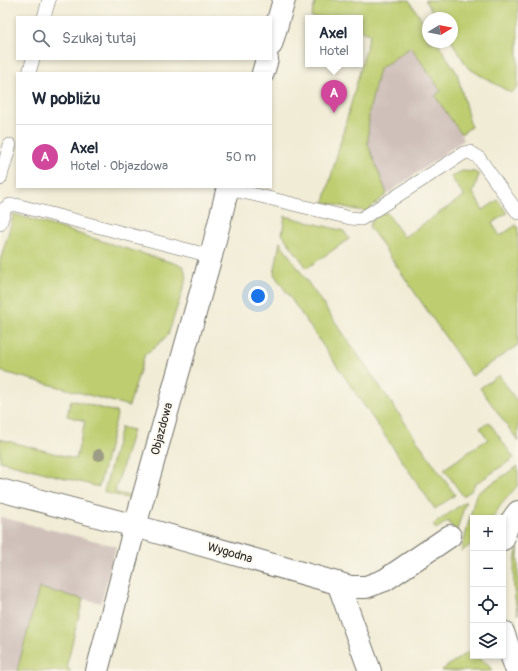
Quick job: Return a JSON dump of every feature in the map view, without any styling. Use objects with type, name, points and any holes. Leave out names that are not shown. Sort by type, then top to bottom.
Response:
[{"type":"street","points":[[272,42],[284,0]]},
{"type":"street","points":[[263,72],[267,60]]},
{"type":"street","name":"Objazdowa","points":[[97,671],[135,526],[211,256],[227,188]]},
{"type":"street","name":"Wygodna","points":[[0,490],[135,526],[351,587],[366,587],[385,580],[450,536]]},
{"type":"street","points":[[506,530],[518,512]]},
{"type":"street","points":[[338,583],[370,671]]},
{"type":"street","points":[[506,640],[517,671]]},
{"type":"lane","points":[[44,16],[48,0]]},
{"type":"lane","points":[[29,72],[33,60]]},
{"type":"lane","points":[[0,179],[10,145]]},
{"type":"lane","points":[[227,188],[350,218],[361,219],[464,153],[470,152],[479,158],[518,212]]},
{"type":"lane","points":[[0,224],[5,208],[10,205],[16,205],[211,256]]},
{"type":"shaded area","points":[[411,47],[441,92],[435,96],[464,140],[387,194],[368,144],[369,112],[379,69]]},
{"type":"shaded area","points":[[0,517],[116,546],[101,603],[39,589],[17,671],[0,671]]},
{"type":"green space","points":[[316,0],[409,0],[422,20],[422,48],[441,48],[457,73],[471,127],[461,134],[435,96],[441,91],[411,47],[379,69],[369,112],[368,144],[387,194],[367,211],[324,202],[361,67],[363,67],[363,60],[370,34],[363,32],[363,15],[312,15]]},
{"type":"green space","points":[[425,0],[518,0],[518,87],[511,93],[468,68],[456,48],[458,48],[458,12],[432,12]]},
{"type":"green space","points":[[462,171],[479,174],[473,193],[483,210],[498,200],[507,213],[492,223],[500,236],[516,225],[518,228],[518,345],[472,376],[370,227],[370,224],[374,219],[384,213],[387,213],[404,237],[464,196],[451,177]]},
{"type":"green space","points":[[14,214],[183,266],[187,277],[168,335],[145,354],[129,406],[0,371],[0,261]]},
{"type":"green space","points":[[285,216],[344,231],[349,239],[307,268],[282,234]]},
{"type":"green space","points":[[280,242],[455,495],[435,509],[274,274]]},
{"type":"green space","points":[[499,375],[518,403],[518,441],[480,388]]},
{"type":"green space","points":[[71,400],[116,412],[117,415],[99,487],[0,461],[0,439],[76,459],[85,421],[67,416]]},
{"type":"green space","points":[[489,422],[514,458],[474,485],[471,491],[463,496],[444,469],[488,439],[480,428]]},
{"type":"green space","points":[[121,427],[133,430],[115,492],[133,497],[133,500],[104,492]]},
{"type":"green space","points":[[518,466],[518,485],[500,506],[495,515],[471,515],[476,494]]},
{"type":"green space","points":[[466,501],[456,533],[448,521],[436,529],[433,525]]},
{"type":"green space","points":[[470,517],[470,545],[461,552]]},
{"type":"green space","points":[[518,548],[518,615],[515,598],[514,565]]},
{"type":"green space","points":[[39,588],[83,599],[67,664],[71,671],[17,671]]},
{"type":"green space","points":[[468,652],[470,653],[470,659],[480,659],[488,664],[492,671],[441,671]]},
{"type":"place","name":"Axel","points":[[334,113]]}]
